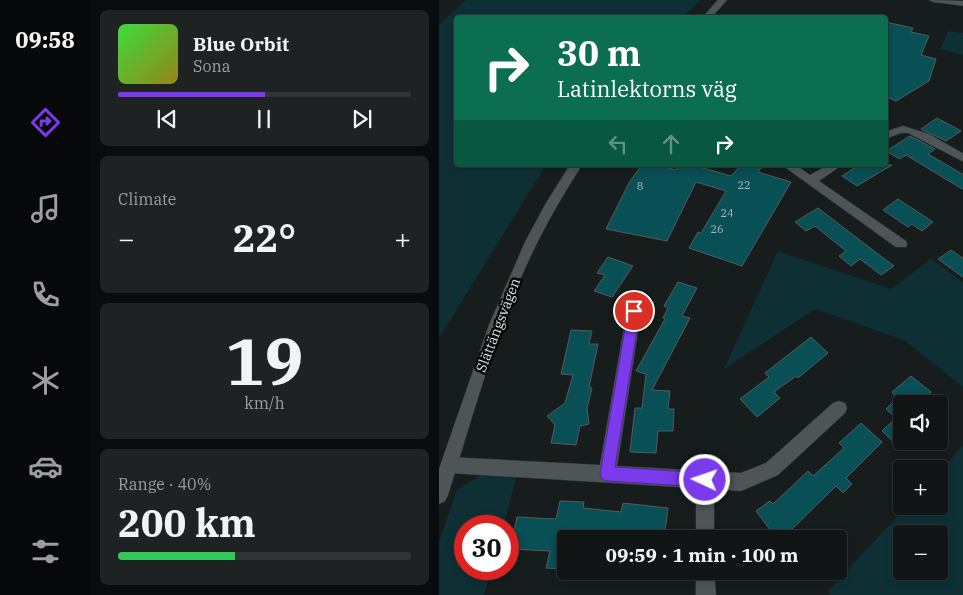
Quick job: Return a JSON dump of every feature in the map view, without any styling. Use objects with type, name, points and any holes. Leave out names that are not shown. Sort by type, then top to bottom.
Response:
[{"type":"street","points":[[710,15],[723,0]]},
{"type":"street","points":[[933,0],[963,4]]},
{"type":"street","points":[[888,134],[905,129],[920,134],[963,159]]},
{"type":"street","name":"Slättängsvägen","points":[[439,494],[488,348],[515,278],[549,208],[575,167]]},
{"type":"street","points":[[790,167],[901,244]]},
{"type":"street","points":[[811,180],[833,167]]},
{"type":"street","points":[[607,474],[634,311]]},
{"type":"street","points":[[449,465],[741,482],[773,469],[839,408]]},
{"type":"street","points":[[705,480],[705,530]]},
{"type":"street","points":[[705,580],[706,595]]},
{"type":"shaded area","points":[[466,0],[701,0],[685,15],[454,15],[454,167],[545,167],[439,338],[439,25]]},
{"type":"shaded area","points":[[948,31],[963,33],[963,55],[940,49]]},
{"type":"shaded area","points":[[778,251],[891,289],[931,259],[963,282],[963,387],[904,340],[815,309],[724,369]]},
{"type":"shaded area","points":[[963,446],[963,595],[831,595],[828,591],[838,580],[847,580],[847,571],[899,515],[948,515],[948,462]]},
{"type":"shaded area","points":[[485,472],[517,475],[506,515],[454,515],[454,580],[488,580],[484,595],[439,595],[439,542],[457,490]]},
{"type":"building","points":[[888,23],[913,28],[911,32],[929,36],[921,55],[936,59],[929,81],[896,101],[888,97]]},
{"type":"building","points":[[937,118],[961,131],[946,141],[921,129]]},
{"type":"building","points":[[910,136],[935,149],[928,154],[964,175],[964,190],[906,155],[900,159],[888,152],[888,150]]},
{"type":"building","points":[[888,165],[892,165],[857,186],[842,176],[856,167],[888,167]]},
{"type":"building","points":[[640,167],[665,167],[676,170],[678,167],[700,167],[731,176],[739,167],[762,167],[758,172],[791,182],[742,266],[689,248],[698,232],[701,233],[726,191],[696,182],[667,241],[606,229],[630,181]]},
{"type":"building","points":[[898,199],[933,222],[922,231],[912,224],[908,227],[883,210]]},
{"type":"building","points":[[818,208],[894,266],[881,275],[860,259],[851,266],[839,256],[846,251],[815,226],[806,231],[795,222]]},
{"type":"building","points":[[951,250],[964,259],[964,278],[938,259]]},
{"type":"building","points":[[608,257],[633,266],[612,297],[594,291],[605,275],[597,273]]},
{"type":"building","points":[[678,282],[697,288],[682,316],[690,318],[652,390],[670,391],[668,409],[674,409],[673,431],[658,431],[656,453],[630,452],[635,408],[642,408],[646,374],[636,371],[665,319],[663,318],[668,308],[664,306]]},
{"type":"building","points":[[571,330],[592,331],[589,344],[598,344],[589,387],[592,388],[587,408],[589,424],[580,426],[576,445],[551,443],[555,425],[547,416],[565,403],[573,375],[561,374]]},
{"type":"building","points":[[811,337],[828,353],[798,378],[796,376],[774,392],[780,398],[757,417],[740,399],[769,377],[765,373]]},
{"type":"building","points":[[911,376],[931,392],[928,395],[894,395],[892,392]]},
{"type":"building","points":[[893,402],[893,415],[886,409]]},
{"type":"building","points":[[893,421],[893,441],[882,431]]},
{"type":"building","points":[[861,423],[882,442],[846,478],[852,484],[843,493],[836,486],[791,530],[770,530],[756,511],[770,501],[773,504],[808,471],[813,476],[844,448],[839,443]]},
{"type":"building","points":[[560,501],[584,502],[583,508],[621,512],[623,503],[668,508],[665,530],[557,530],[557,569],[546,568],[550,551],[519,549],[519,517],[556,519]]},
{"type":"route","points":[[634,311],[607,474],[705,480]]}]
